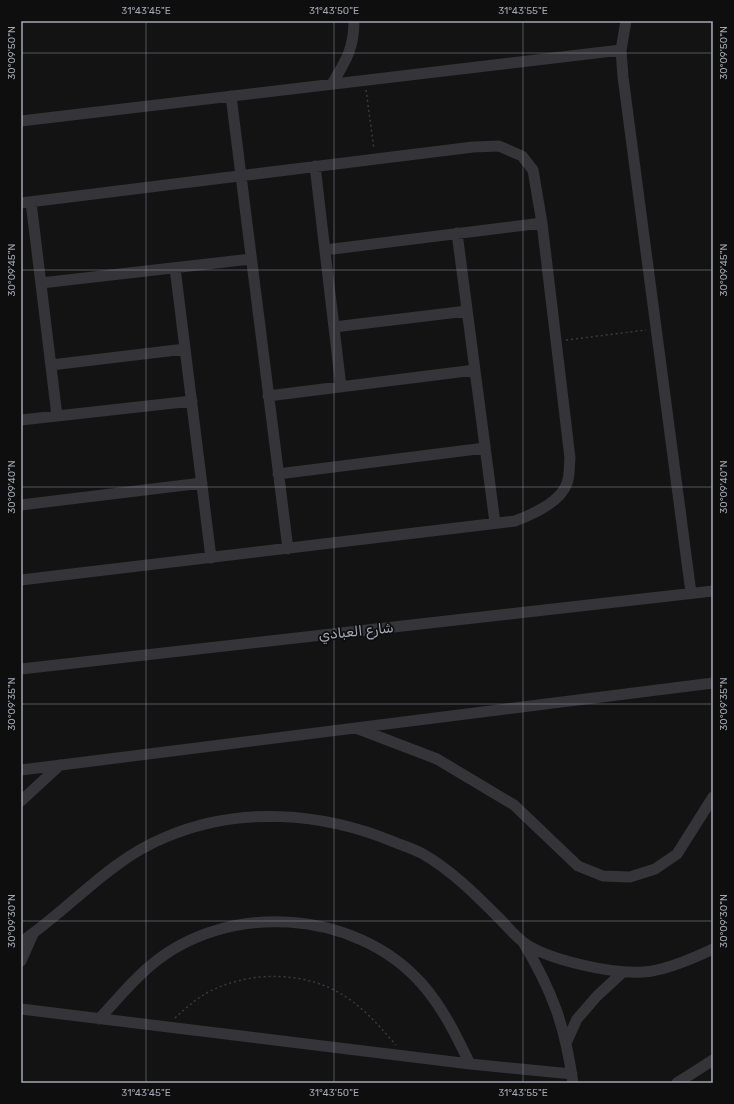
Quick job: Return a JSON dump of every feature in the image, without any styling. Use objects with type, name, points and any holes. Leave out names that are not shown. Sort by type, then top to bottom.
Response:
[{"type":"street","points":[[332,84],[351,51],[354,38],[354,21]]},
{"type":"street","points":[[626,21],[621,50],[623,77],[692,594]]},
{"type":"street","points":[[21,121],[621,50]]},
{"type":"street","points":[[231,96],[288,549]]},
{"type":"street","points":[[21,580],[515,521],[535,513],[553,501],[567,484],[570,458],[542,223],[533,170],[522,156],[499,146],[315,166],[26,203],[41,283],[57,416]]},
{"type":"street","points":[[315,166],[341,387]]},
{"type":"street","points":[[325,250],[542,223]]},
{"type":"street","points":[[457,233],[495,523]]},
{"type":"street","points":[[41,283],[251,259]]},
{"type":"street","points":[[175,268],[211,558]]},
{"type":"street","points":[[334,327],[467,311]]},
{"type":"street","points":[[51,365],[185,349]]},
{"type":"street","points":[[268,396],[475,370]]},
{"type":"street","points":[[21,420],[192,401]]},
{"type":"street","points":[[278,474],[485,448]]},
{"type":"street","points":[[21,505],[202,483]]},
{"type":"street","name":"شارع العبادي","points":[[21,669],[692,594],[713,590]]},
{"type":"street","points":[[21,770],[713,683]]},
{"type":"street","points":[[354,727],[437,759],[514,805],[578,866],[603,876],[630,877],[655,870],[677,854],[713,798]]},
{"type":"street","points":[[21,802],[60,765]]},
{"type":"street","points":[[21,942],[34,934],[98,878],[133,853],[166,836],[214,822],[258,815],[307,818],[344,825],[377,835],[423,854],[466,886],[523,942],[542,973],[553,1000],[567,1041],[573,1078],[21,1009]]},
{"type":"street","points":[[100,1019],[150,966],[181,945],[215,930],[252,922],[289,921],[326,927],[361,940],[393,958],[421,983],[444,1012],[470,1064]]},
{"type":"street","points":[[21,961],[34,934]]},
{"type":"street","points":[[523,942],[582,966],[623,972],[644,972],[691,960],[713,949]]},
{"type":"street","points":[[567,1041],[577,1019],[597,996],[623,972]]},
{"type":"street","points":[[677,1083],[713,1060]]},
{"type":"path","points":[[365,80],[375,159]]},
{"type":"path","points":[[556,341],[656,329]]},
{"type":"path","points":[[164,1027],[194,1000],[222,986],[253,978],[284,977],[316,983],[344,996],[370,1015],[405,1056]]}]
